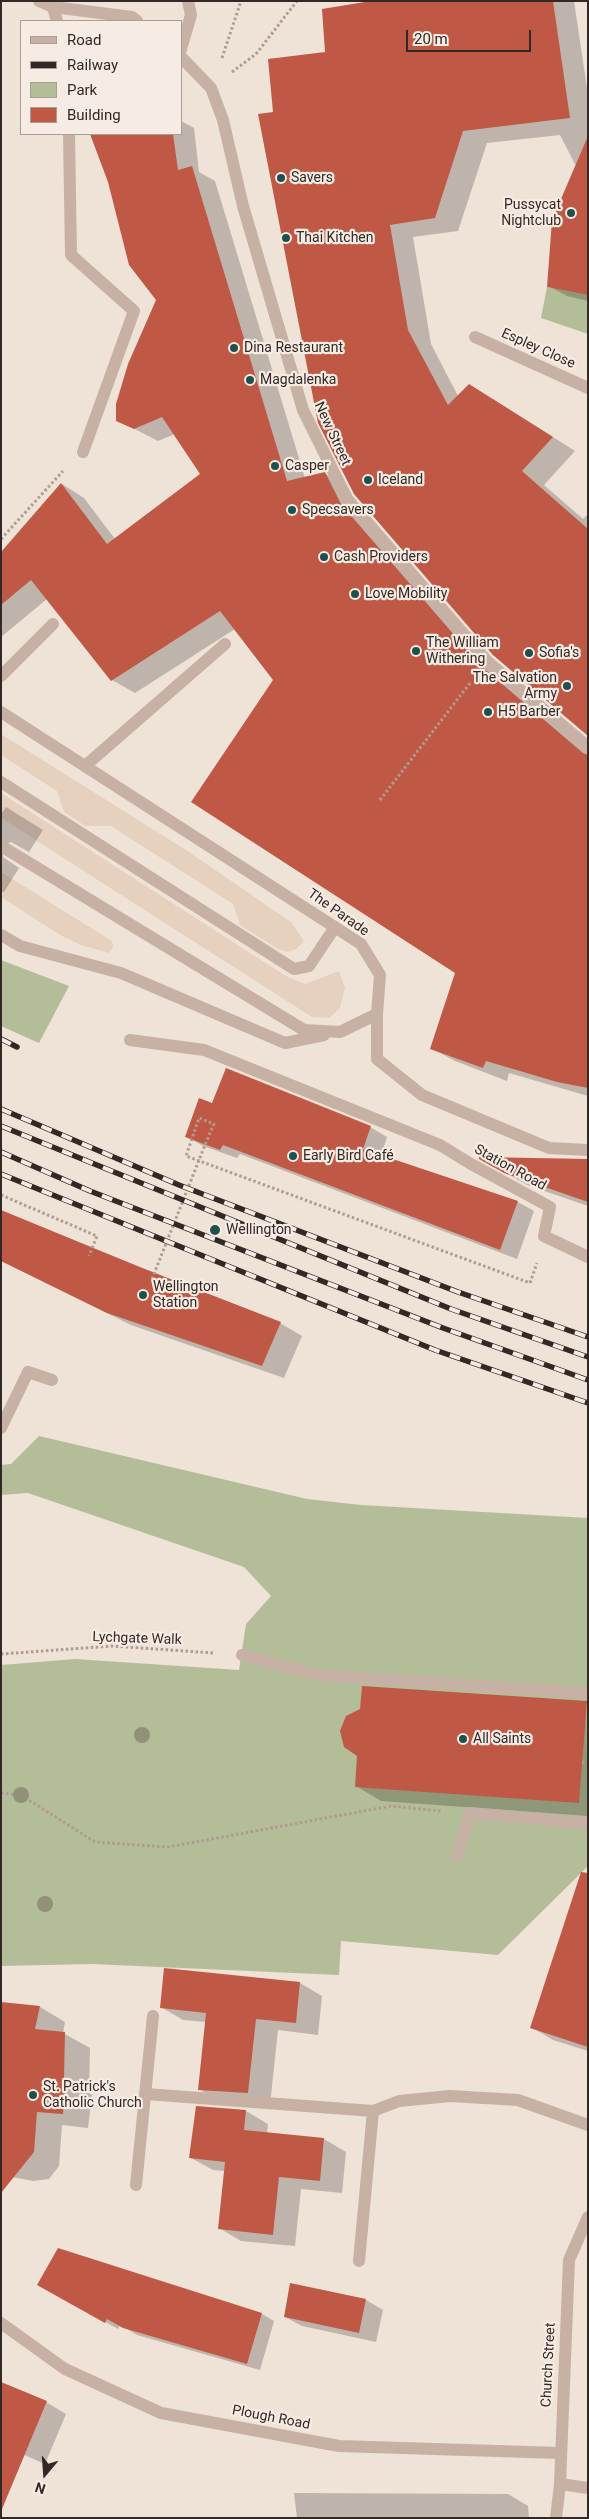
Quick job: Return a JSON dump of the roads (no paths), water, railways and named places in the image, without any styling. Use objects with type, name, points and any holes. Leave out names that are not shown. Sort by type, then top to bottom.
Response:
[{"type":"street","points":[[40,1],[53,7],[134,19]]},
{"type":"street","points":[[182,45],[191,15],[188,1]]},
{"type":"street","points":[[53,7],[57,20]]},
{"type":"street","name":"New Street","points":[[182,58],[211,88],[223,120],[243,206],[303,410],[347,499],[487,661],[588,747]]},
{"type":"street","points":[[69,135],[71,255],[134,311],[83,452]]},
{"type":"street","name":"Espley Close","points":[[475,337],[588,388]]},
{"type":"street","points":[[1,676],[53,624]]},
{"type":"street","points":[[85,766],[226,644]]},
{"type":"street","name":"The Parade","points":[[1,712],[360,944],[380,975],[377,1014],[377,1059],[422,1095],[549,1148],[588,1150]]},
{"type":"street","points":[[1,782],[294,969],[309,966],[335,927]]},
{"type":"street","points":[[1,846],[304,1030],[340,1032]]},
{"type":"street","points":[[1,935],[20,946],[121,973],[285,1043],[340,1032],[377,1014]]},
{"type":"street","name":"Station Road","points":[[130,1040],[204,1050],[440,1144],[470,1164],[550,1207],[544,1236],[588,1257]]},
{"type":"street","points":[[1,1428],[28,1372],[52,1380]]},
{"type":"street","points":[[242,1656],[318,1675],[588,1693]]},
{"type":"street","points":[[457,1856],[470,1813],[588,1822]]},
{"type":"street","points":[[136,2186],[153,2016]]},
{"type":"street","points":[[146,2094],[373,2110],[399,2101],[450,2096],[518,2100],[588,2125]]},
{"type":"street","points":[[359,2262],[373,2110]]},
{"type":"street","name":"Church Street","points":[[556,2518],[560,2484],[570,2260],[588,2217]]},
{"type":"street","name":"Plough Road","points":[[1,2323],[65,2369],[161,2413],[339,2446],[560,2453]]},
{"type":"street","points":[[560,2484],[588,2488]]},
{"type":"railway","points":[[1,1039],[17,1047]]},
{"type":"railway","points":[[1,1109],[179,1185],[458,1292],[588,1337]]},
{"type":"railway","points":[[1,1126],[451,1309],[588,1357]]},
{"type":"railway","points":[[1,1152],[90,1191],[443,1328],[588,1380]]},
{"type":"railway","points":[[1,1174],[435,1350],[588,1403]]},
{"type":"place","name":"Savers","points":[[281,178]]},
{"type":"place","name":"Pussycat Nightclub","points":[[571,213]]},
{"type":"place","name":"Thai Kitchen","points":[[286,238]]},
{"type":"place","name":"Dina Restaurant","points":[[234,348]]},
{"type":"place","name":"Magdalenka","points":[[250,380]]},
{"type":"place","name":"Casper","points":[[275,466]]},
{"type":"place","name":"Iceland","points":[[368,480]]},
{"type":"place","name":"Specsavers","points":[[292,510]]},
{"type":"place","name":"Cash Providers","points":[[324,557]]},
{"type":"place","name":"Love Mobility","points":[[355,594]]},
{"type":"place","name":"The William Withering","points":[[416,651]]},
{"type":"place","name":"Sofia's","points":[[529,653]]},
{"type":"place","name":"The Salvation Army","points":[[567,686]]},
{"type":"place","name":"H5 Barber","points":[[488,712]]},
{"type":"place","name":"Early Bird Café","points":[[293,1156]]},
{"type":"place","name":"Wellington","points":[[215,1230]]},
{"type":"place","name":"Wellington Station","points":[[143,1295]]},
{"type":"place","name":"All Saints","points":[[463,1739]]},
{"type":"place","name":"St. Patrick's Catholic Church","points":[[33,2095]]}]
